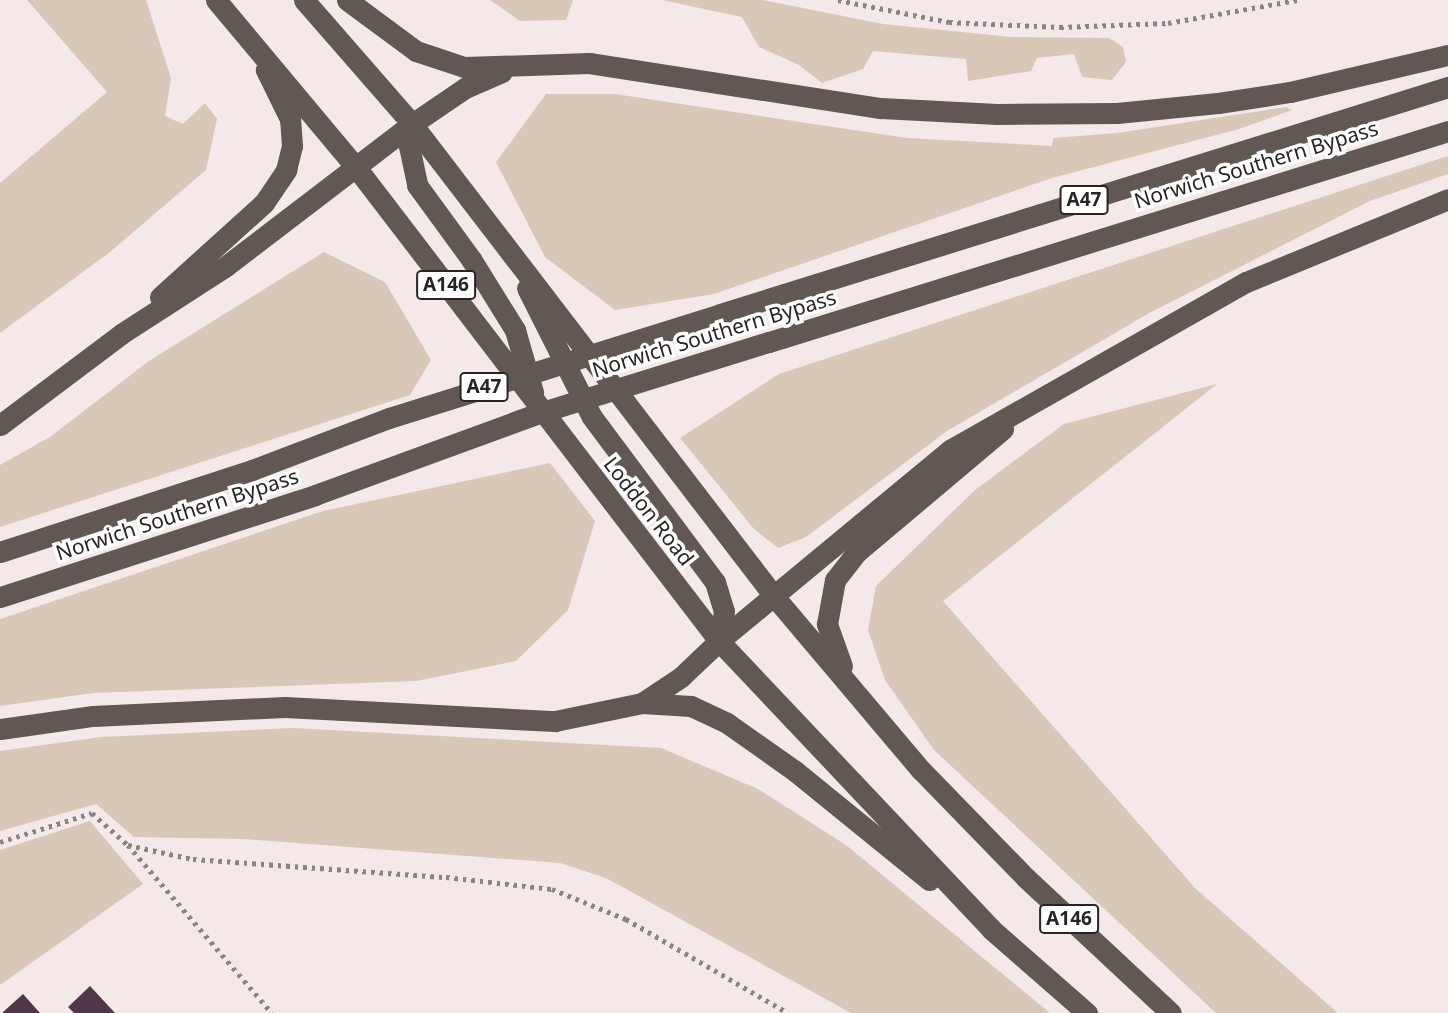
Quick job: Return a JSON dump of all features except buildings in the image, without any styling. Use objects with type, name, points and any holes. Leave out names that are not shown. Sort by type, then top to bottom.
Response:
[{"type":"highway","name":"Loddon Road","points":[[216,0],[355,166],[536,406],[719,640],[991,929],[1087,1013]]},
{"type":"highway","points":[[121,334],[264,203],[286,170],[292,146],[290,119],[275,82],[216,0]]},
{"type":"highway","name":"A146","points":[[304,0],[412,124],[774,595],[858,694],[970,822],[1171,1013]]},
{"type":"highway","points":[[347,0],[416,51],[445,63],[481,68],[520,64],[589,63],[881,108],[1117,113],[1290,92],[1448,55]]},
{"type":"highway","points":[[0,425],[121,334],[226,266],[412,124],[465,88],[520,64]]},
{"type":"highway","name":"Norwich Southern Bypass","points":[[0,552],[253,470],[389,418],[1448,87]]},
{"type":"highway","name":"A47","points":[[412,124],[409,146],[417,185],[471,259],[515,330],[536,406]]},
{"type":"highway","name":"Norwich Southern Bypass","points":[[0,597],[315,495],[540,413],[1448,131]]},
{"type":"highway","points":[[642,703],[681,677],[719,640],[950,450],[1246,282],[1448,199]]},
{"type":"highway","points":[[506,244],[592,417],[715,582],[724,611],[719,640]]},
{"type":"highway","points":[[858,694],[834,652],[827,624],[835,580],[857,552],[964,466],[1027,405]]},
{"type":"highway","points":[[0,729],[93,716],[285,707],[555,721],[642,703],[691,706],[727,723],[795,771],[991,929]]},
{"type":"path","points":[[838,0],[949,22],[1073,27],[1168,23],[1297,0]]},
{"type":"path","points":[[0,842],[92,813],[128,845],[272,1013]]},
{"type":"path","points":[[128,845],[193,859],[446,877],[552,889],[626,919],[788,1013]]},
{"type":"shaded area","points":[[27,0],[146,0],[171,78],[165,116],[183,124],[205,103],[217,119],[206,170],[110,252],[0,333],[0,183],[107,92]]},
{"type":"shaded area","points":[[490,0],[573,0],[566,20],[520,21]]},
{"type":"shaded area","points":[[662,0],[763,0],[883,24],[1011,37],[1109,38],[1123,47],[1126,62],[1112,80],[1082,77],[1074,54],[1037,58],[1031,71],[968,81],[966,59],[873,51],[863,69],[822,83],[799,65],[759,47],[742,17]]},
{"type":"shaded area","points":[[546,94],[615,94],[907,138],[1052,146],[1053,138],[1117,133],[1286,107],[1292,110],[1239,129],[1052,178],[714,294],[615,310],[545,257],[496,162]]},
{"type":"shaded area","points":[[1448,156],[1448,174],[1370,201],[1151,312],[947,431],[806,537],[778,548],[754,529],[680,438],[779,374]]},
{"type":"shaded area","points":[[324,252],[385,282],[431,360],[410,395],[0,527],[0,465],[50,437],[149,361]]},
{"type":"shaded area","points":[[1217,384],[943,601],[1196,889],[1338,1013],[1216,1013],[934,750],[885,680],[868,630],[876,586],[975,490],[1064,424]]},
{"type":"shaded area","points":[[550,463],[595,521],[568,610],[516,661],[416,681],[93,693],[0,706],[0,619],[323,511]]},
{"type":"shaded area","points":[[293,728],[661,748],[758,789],[846,845],[1050,1013],[851,1013],[606,878],[560,863],[244,839],[134,837],[96,804],[0,831],[0,751],[101,737]]},
{"type":"shaded area","points":[[90,821],[143,884],[0,985],[0,850]]}]
